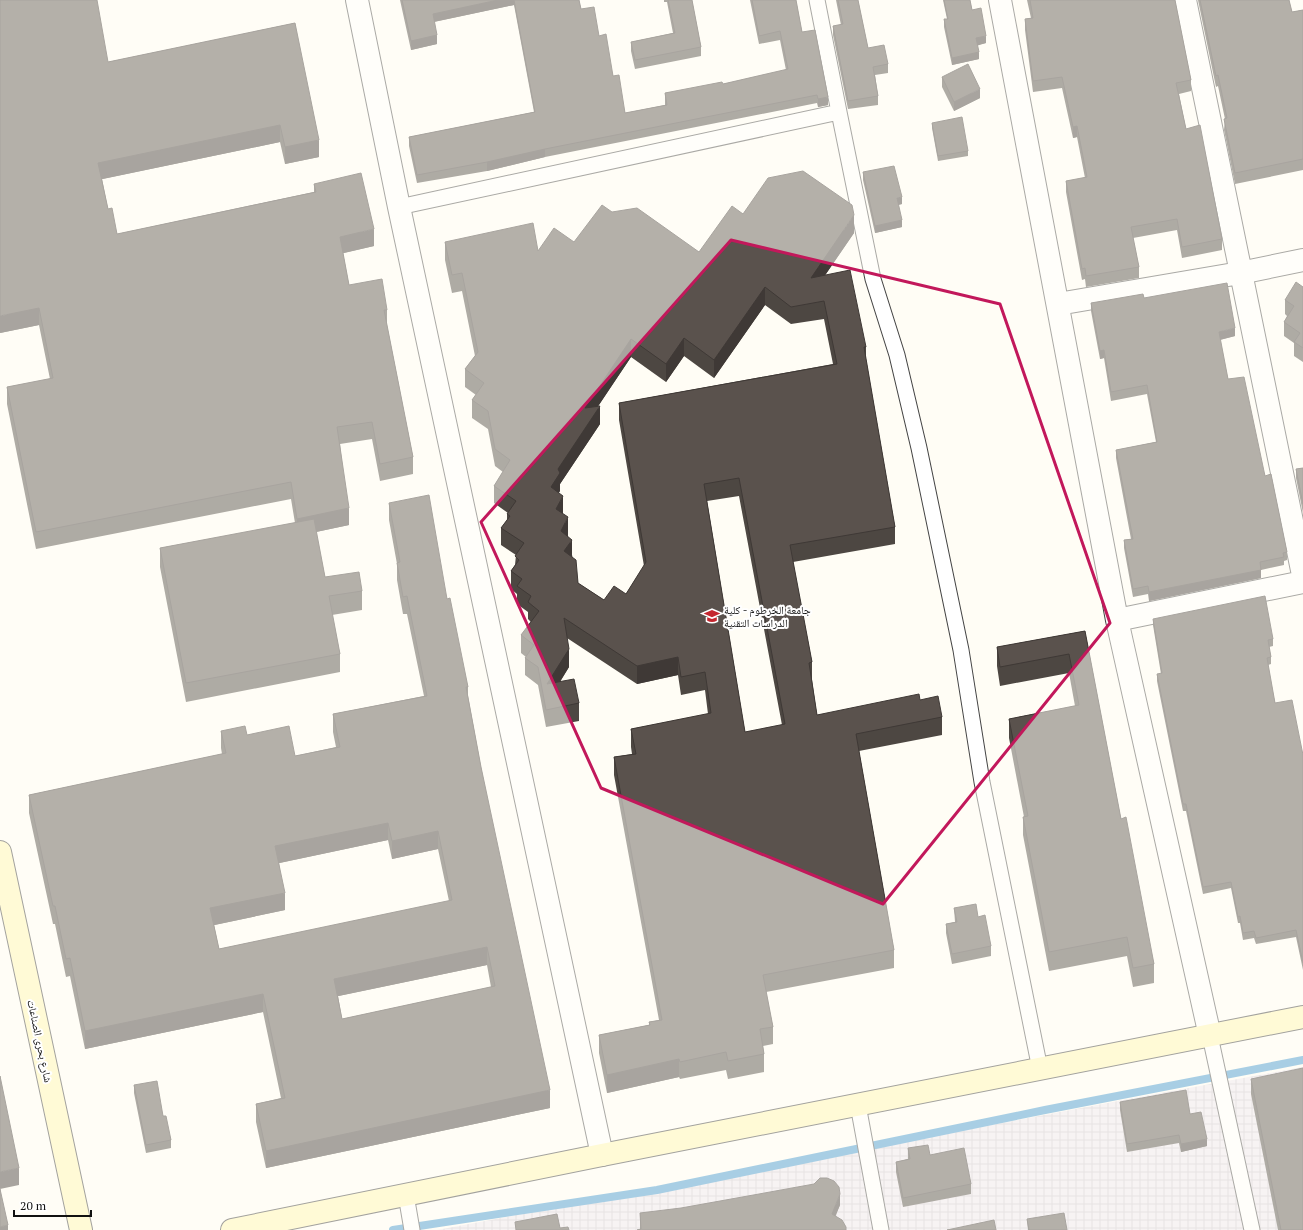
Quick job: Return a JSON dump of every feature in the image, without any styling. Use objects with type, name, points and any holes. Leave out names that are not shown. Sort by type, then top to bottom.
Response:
[{"type":"street","points":[[357,0],[399,207],[602,1155]]},
{"type":"street","points":[[1000,0],[1117,620],[1210,1036]]},
{"type":"street","points":[[1185,0],[1303,575]]},
{"type":"street","points":[[1058,304],[1240,273],[1303,260]]},
{"type":"street","points":[[1117,620],[1303,582]]},
{"type":"street","name":"شارع بحرى الصناعات","points":[[0,852],[81,1230]]},
{"type":"street","points":[[232,1230],[602,1155],[1303,1017]]},
{"type":"lane","points":[[817,0],[873,279],[897,355],[919,448],[961,650],[982,782],[1040,1069]]},
{"type":"lane","points":[[399,207],[839,112]]},
{"type":"lane","points":[[1210,1036],[1252,1230]]},
{"type":"lane","points":[[858,1105],[862,1134],[881,1230]]},
{"type":"lane","points":[[406,1195],[411,1225]]},
{"type":"highlighted area","points":[[731,240],[1000,304],[1110,623],[883,904],[601,788],[481,522]]},
{"type":"shaded area","points":[[1303,1067],[1303,1230],[437,1230],[1139,1097]]},
{"type":"building","points":[[0,0],[97,0],[108,62],[295,23],[319,140],[285,147],[280,125],[98,163],[108,209],[112,208],[117,234],[316,192],[314,184],[361,173],[374,229],[340,237],[349,285],[382,279],[387,310],[384,310],[413,457],[380,464],[372,422],[337,427],[349,508],[297,519],[291,482],[36,532],[7,387],[53,378],[39,308],[0,316]]},
{"type":"building","points":[[402,0],[498,0],[433,14],[437,35],[411,41]]},
{"type":"building","points":[[514,0],[579,0],[581,9],[594,7],[599,36],[606,34],[613,76],[619,75],[625,113],[667,105],[665,93],[722,82],[723,84],[788,69],[780,31],[759,36],[752,0],[796,0],[802,32],[815,30],[828,97],[818,99],[817,95],[417,175],[409,137],[535,112]]},
{"type":"building","points":[[668,0],[692,0],[701,47],[635,60],[631,42],[675,33]]},
{"type":"building","points":[[838,0],[858,0],[868,48],[884,45],[888,64],[873,67],[878,96],[848,101],[833,26],[843,24]]},
{"type":"building","points":[[944,0],[970,0],[972,10],[981,8],[986,36],[976,38],[979,52],[952,58],[944,19],[948,19]]},
{"type":"building","points":[[1030,0],[1175,0],[1191,80],[1176,83],[1186,129],[1200,125],[1222,239],[1182,247],[1177,219],[1131,227],[1139,267],[1086,276],[1085,268],[1082,269],[1066,181],[1087,177],[1077,126],[1073,127],[1062,77],[1033,81],[1025,19],[1033,18]]},
{"type":"building","points":[[1200,0],[1289,0],[1292,12],[1303,10],[1303,159],[1235,173],[1224,119],[1227,118],[1218,75],[1216,76]]},
{"type":"building","points":[[968,64],[980,89],[954,102],[942,77]]},
{"type":"building","points":[[962,117],[968,151],[938,156],[932,123]]},
{"type":"building","points":[[894,166],[902,197],[897,198],[902,220],[875,226],[863,172]]},
{"type":"building","points":[[803,171],[852,205],[854,215],[811,278],[850,270],[866,347],[864,347],[895,527],[790,545],[812,662],[809,663],[817,715],[919,694],[920,700],[938,696],[942,717],[856,734],[894,950],[763,975],[773,1027],[760,1029],[764,1054],[728,1061],[726,1052],[680,1062],[679,1059],[607,1075],[599,1035],[650,1025],[649,1022],[662,1020],[614,757],[636,754],[631,729],[711,713],[705,672],[681,677],[678,657],[637,666],[564,618],[569,649],[547,684],[574,679],[579,703],[546,710],[538,667],[525,658],[534,645],[521,635],[539,611],[528,602],[531,596],[517,586],[522,579],[511,571],[519,560],[515,556],[524,543],[501,528],[510,516],[507,514],[516,501],[494,486],[510,460],[495,449],[488,411],[472,400],[484,383],[465,369],[478,352],[462,273],[452,275],[445,242],[533,223],[538,251],[554,228],[574,242],[602,205],[612,212],[637,208],[699,252],[732,206],[743,214],[768,178]],"holes":[[[765,287],[791,307],[824,301],[837,364],[619,403],[646,562],[626,594],[614,586],[604,600],[578,583],[576,560],[564,551],[572,540],[561,531],[568,517],[556,509],[563,496],[551,487],[560,473],[558,469],[600,406],[585,408],[631,339],[666,364],[684,338],[714,360]],[[739,478],[785,724],[745,732],[704,484]]]},
{"type":"building","points":[[1296,282],[1303,287],[1303,348],[1294,342],[1300,333],[1284,322],[1294,306],[1285,300]]},
{"type":"building","points":[[1227,283],[1235,328],[1219,332],[1228,379],[1244,377],[1265,476],[1271,474],[1287,552],[1283,553],[1284,557],[1260,562],[1261,570],[1149,592],[1148,586],[1133,589],[1124,540],[1133,539],[1116,450],[1157,442],[1147,385],[1111,392],[1104,350],[1100,351],[1091,303],[1143,294],[1144,298]]},
{"type":"building","points":[[1303,468],[1303,504],[1296,469]]},
{"type":"building","points":[[429,495],[447,599],[450,598],[468,687],[466,687],[481,767],[550,1090],[266,1151],[256,1104],[285,1098],[263,994],[85,1031],[70,958],[66,959],[55,906],[53,906],[29,795],[226,753],[221,731],[245,726],[247,735],[289,726],[295,756],[340,747],[333,714],[427,696],[407,596],[403,597],[397,563],[400,562],[389,503]],"holes":[[[388,823],[392,841],[438,831],[452,900],[219,949],[210,908],[285,893],[275,846]],[[487,947],[495,986],[342,1019],[334,979]]]},
{"type":"building","points":[[314,519],[325,577],[359,572],[362,591],[329,596],[340,654],[186,683],[160,548]]},
{"type":"building","points":[[1265,596],[1273,639],[1268,640],[1271,657],[1267,658],[1275,703],[1292,700],[1303,755],[1303,963],[1296,930],[1256,938],[1254,931],[1243,933],[1240,916],[1238,917],[1231,882],[1203,887],[1186,804],[1183,804],[1157,674],[1162,673],[1153,619]]},
{"type":"building","points":[[1085,631],[1121,819],[1126,817],[1154,964],[1133,968],[1127,937],[1049,952],[1023,817],[1028,816],[1009,719],[1079,705],[1069,654],[1000,667],[997,647]]},
{"type":"building","points":[[976,904],[978,917],[985,915],[991,946],[952,954],[946,924],[957,922],[954,908]]},
{"type":"building","points":[[1303,1068],[1303,1230],[1281,1230],[1251,1079]]},
{"type":"building","points":[[0,1076],[19,1168],[0,1172]]},
{"type":"building","points":[[157,1081],[163,1116],[166,1116],[171,1140],[146,1145],[134,1085]]},
{"type":"building","points":[[1186,1090],[1190,1114],[1201,1112],[1207,1139],[1181,1144],[1179,1135],[1127,1144],[1120,1102]]},
{"type":"building","points":[[928,1145],[930,1155],[964,1148],[971,1184],[903,1198],[896,1162],[910,1159],[908,1148]]},
{"type":"building","points":[[820,1178],[827,1178],[834,1181],[839,1187],[840,1194],[832,1214],[842,1220],[846,1230],[637,1230],[641,1229],[640,1213],[681,1208],[814,1184]]},
{"type":"building","points":[[0,1189],[8,1225],[0,1227]]},
{"type":"building","points":[[1064,1213],[1067,1230],[1029,1230],[1027,1219]]},
{"type":"building","points":[[557,1214],[560,1228],[568,1227],[569,1230],[516,1230],[515,1222]]},
{"type":"building","points":[[994,1220],[996,1230],[947,1230]]},
{"type":"waterway","points":[[393,1230],[657,1190],[1045,1110],[1303,1060]]},
{"type":"place","name":"جامعة الخرطوم - كلية الدراسات التقنية","points":[[712,616]]}]
